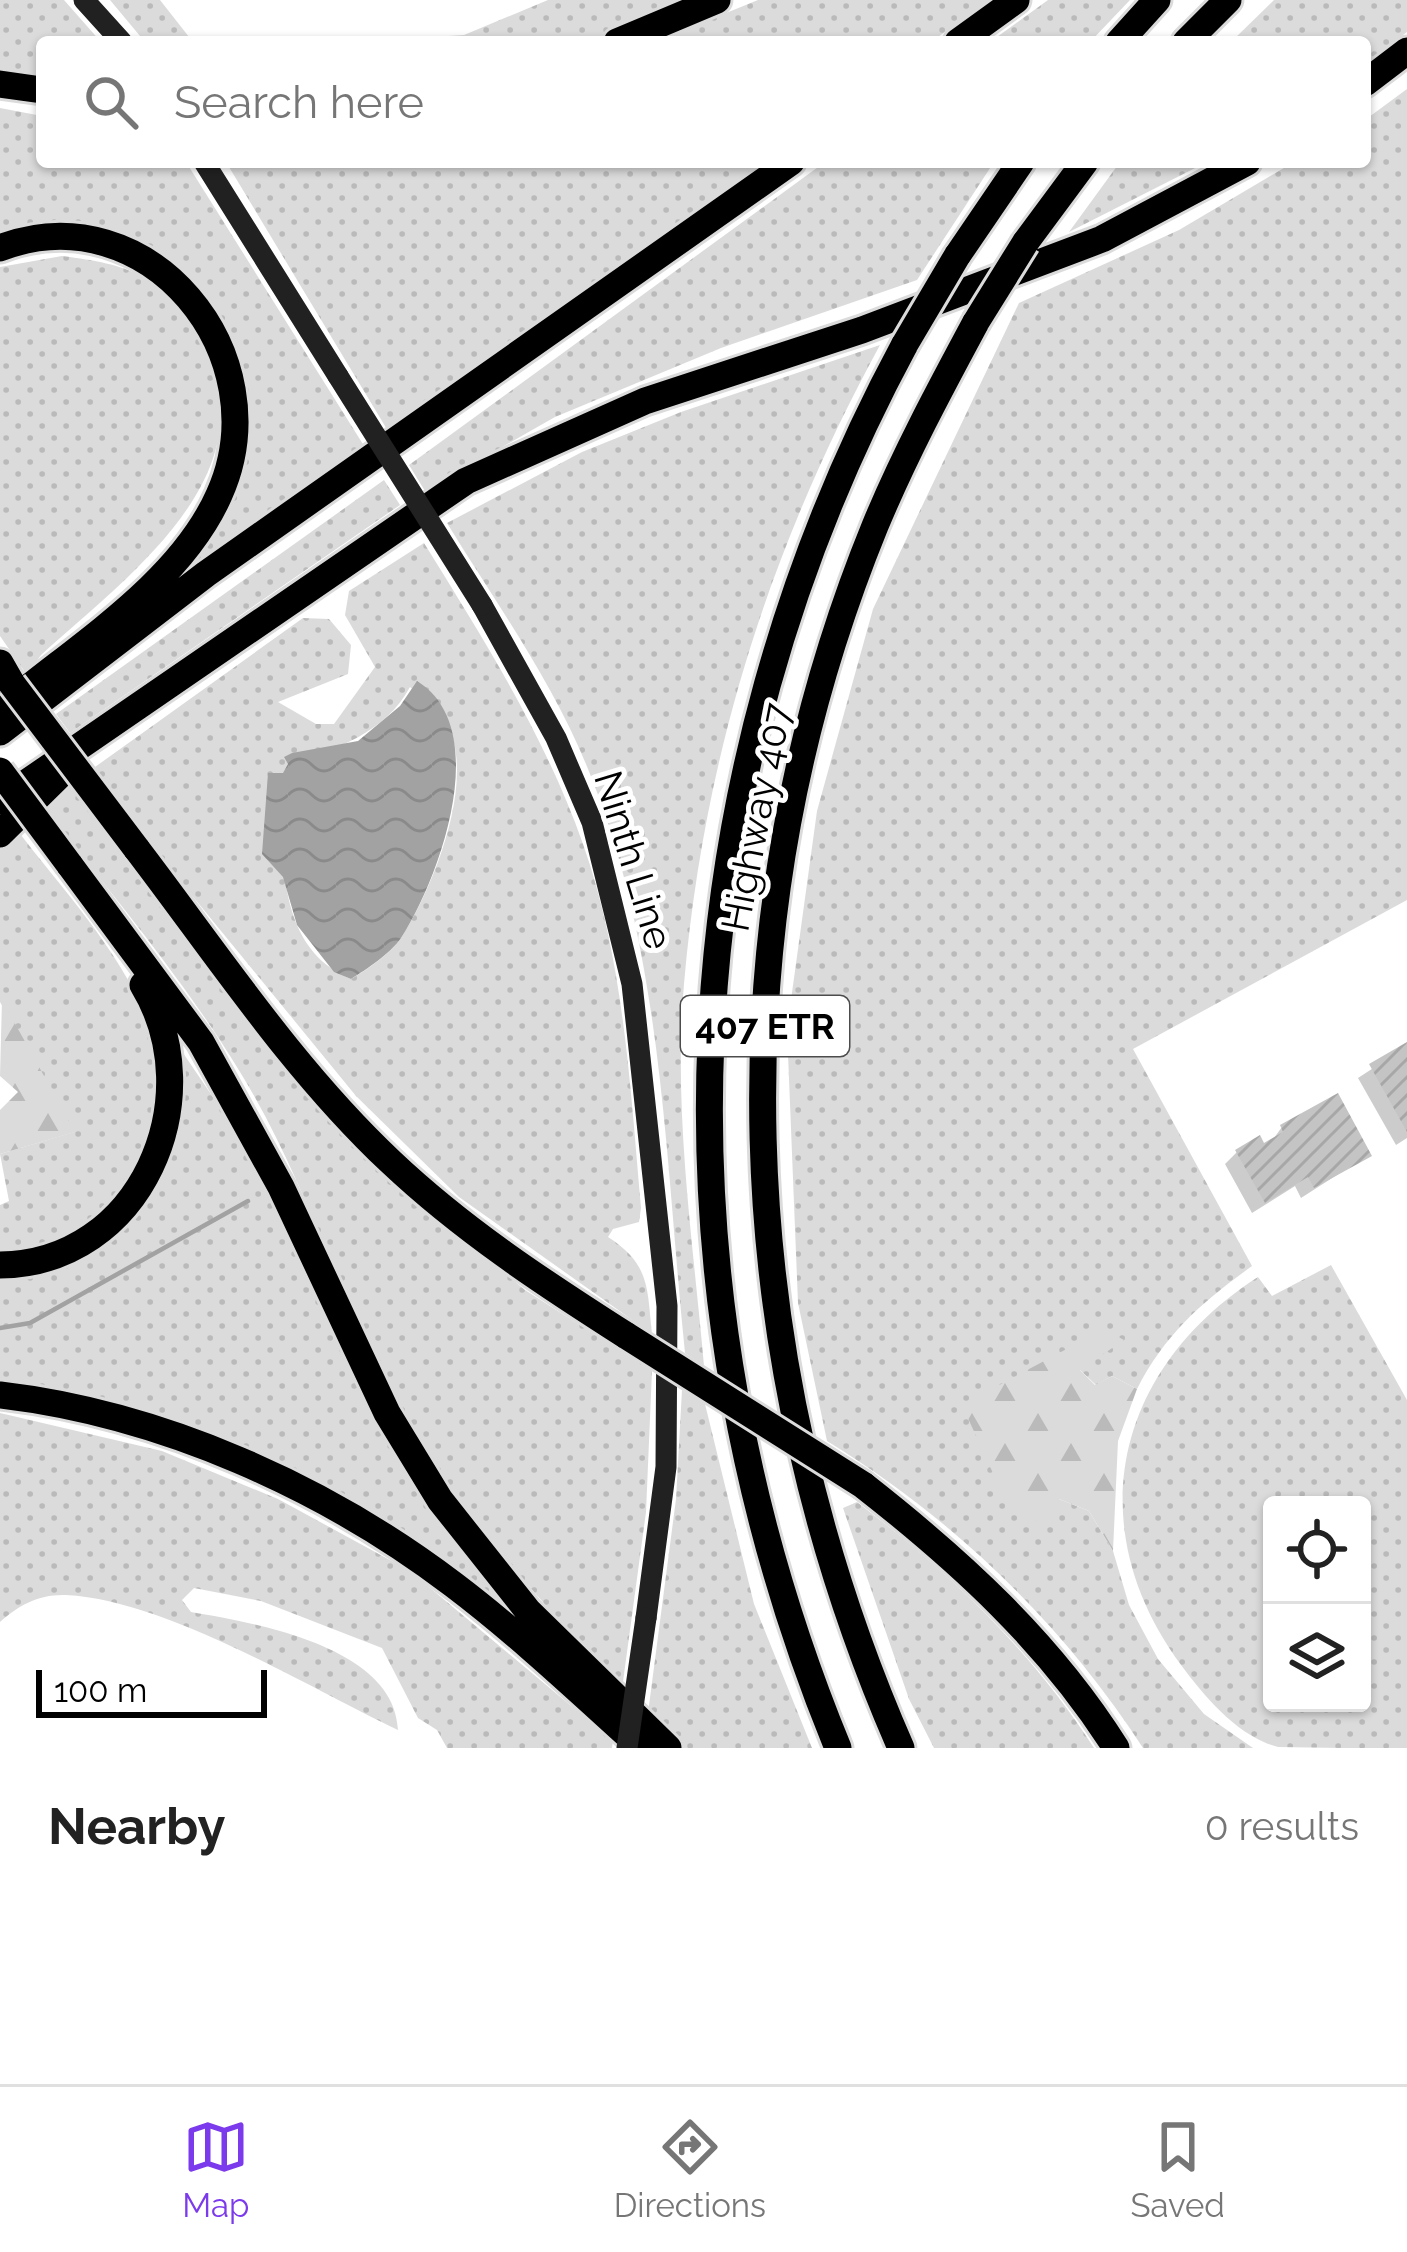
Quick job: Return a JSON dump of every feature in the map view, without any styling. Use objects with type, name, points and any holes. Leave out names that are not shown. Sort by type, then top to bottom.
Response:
[{"type":"highway","points":[[631,36],[717,0]]},
{"type":"highway","points":[[966,36],[1016,0]]},
{"type":"highway","points":[[1124,36],[1156,0]]},
{"type":"highway","points":[[1192,36],[1228,0]]},
{"type":"highway","points":[[1371,78],[1407,50]]},
{"type":"highway","points":[[0,84],[36,89]]},
{"type":"highway","points":[[0,732],[206,574],[782,168]]},
{"type":"highway","name":"Highway 407","points":[[838,1748],[800,1653],[746,1473],[728,1361],[711,1190],[709,1076],[720,924],[748,753],[783,627],[820,521],[904,344],[1017,168]]},
{"type":"highway","name":"Highway 407","points":[[901,1748],[835,1585],[802,1466],[778,1340],[760,1133],[767,979],[785,837],[809,724],[843,614],[903,464],[976,322],[1080,168]]},
{"type":"highway","points":[[0,801],[122,712],[466,481],[645,401],[862,330],[1102,239],[1236,168]]},
{"type":"highway","points":[[0,248],[59,238],[97,241],[131,252],[170,279],[199,309],[224,352],[236,389],[237,425],[226,478],[198,534],[150,586],[0,711]]},
{"type":"highway","points":[[4,672],[286,1044],[389,1160],[483,1241],[863,1485],[962,1565],[1070,1680],[1116,1748]]},
{"type":"highway","points":[[0,834],[122,712]]},
{"type":"highway","points":[[0,771],[201,1042],[281,1187],[361,1362],[440,1500],[528,1611],[668,1748]]},
{"type":"highway","points":[[0,1265],[70,1249],[121,1211],[155,1161],[169,1126],[170,1047],[154,1004],[69,863]]},
{"type":"highway","points":[[0,1395],[144,1426],[224,1454],[362,1523],[488,1611],[642,1748]]},
{"type":"main road","points":[[84,0],[117,36]]},
{"type":"main road","name":"Ninth Line","points":[[208,168],[482,605],[556,737],[592,822],[632,984],[667,1306],[666,1467],[627,1748]]},
{"type":"green space","points":[[0,0],[64,0],[96,36],[36,36],[36,87],[0,81]]},
{"type":"green space","points":[[110,0],[160,0],[188,36],[140,36]]},
{"type":"green space","points":[[548,0],[699,0],[604,36],[448,36],[464,35]]},
{"type":"green space","points":[[758,0],[990,0],[939,36],[670,36]]},
{"type":"green space","points":[[1048,0],[1130,0],[1096,36],[998,36]]},
{"type":"green space","points":[[1274,0],[1407,0],[1407,32],[1371,59],[1371,36],[1237,36]]},
{"type":"green space","points":[[1407,89],[1407,900],[1133,1049],[1252,1266],[1186,1320],[1137,1389],[1112,1376],[1096,1385],[1079,1369],[963,1405],[1059,1499],[1089,1511],[1113,1551],[1129,1605],[1158,1659],[1204,1714],[1253,1748],[1143,1748],[1077,1658],[1002,1577],[919,1504],[827,1441],[798,1303],[787,1029],[817,811],[873,609],[1019,303],[1179,230],[1284,168],[1371,168],[1371,116]]},
{"type":"green space","points":[[0,108],[36,115],[36,168],[190,168],[366,449],[109,637],[193,556],[232,499],[244,455],[246,409],[237,364],[219,321],[193,284],[159,254],[119,233],[72,224],[0,238]]},
{"type":"green space","points":[[230,168],[755,168],[388,431]]},
{"type":"green space","points":[[817,168],[990,168],[917,280],[721,348],[555,417],[425,491],[409,465]]},
{"type":"green space","points":[[1116,168],[1195,168],[1069,232]]},
{"type":"green space","points":[[62,256],[124,269],[169,298],[196,335],[217,384],[220,430],[207,474],[183,515],[151,554],[41,655],[27,675],[0,636],[0,267]]},
{"type":"green space","points":[[880,345],[841,421],[775,575],[748,654],[708,816],[681,1031],[686,1175],[704,1366],[685,1353],[657,1056],[632,910],[613,838],[558,705],[447,523],[582,452],[681,412]]},
{"type":"green space","points":[[384,480],[400,505],[70,733],[56,714]]},
{"type":"green space","points":[[424,543],[512,689],[568,804],[608,933],[633,1116],[639,1222],[613,1229],[608,1237],[632,1257],[644,1278],[652,1334],[459,1197],[356,1096],[149,843],[95,767],[303,618],[329,619],[351,645],[348,674],[278,702],[316,724],[334,724],[375,667],[345,615],[349,591]],"holes":[[[410,687],[441,714],[454,742],[455,799],[438,861],[414,917],[385,955],[351,979],[325,964],[294,918],[283,861],[283,774],[289,764],[373,728]]]},
{"type":"green space","points":[[72,784],[373,1163],[525,1290],[652,1371],[646,1512],[622,1689],[494,1545],[411,1428],[369,1347],[281,1148],[240,1072],[170,970],[44,807]]},
{"type":"green space","points":[[18,831],[124,973],[144,1012],[157,1053],[161,1095],[148,1148],[103,1211],[58,1240],[0,1253],[0,1205],[9,1201],[0,1154],[74,1132],[0,1002],[0,849]]},
{"type":"green space","points":[[2,1000],[75,1132],[0,1154],[0,1110],[18,1092],[0,1076]]},
{"type":"green space","points":[[183,1053],[249,1150],[367,1406],[439,1525],[514,1611],[508,1617],[310,1483],[0,1387],[0,1275],[153,1187],[176,1141]]},
{"type":"green space","points":[[1331,1265],[1407,1400],[1407,1748],[1278,1747],[1249,1734],[1211,1702],[1181,1665],[1149,1612],[1130,1558],[1123,1505],[1128,1453],[1144,1403],[1172,1356],[1210,1314],[1258,1277],[1272,1296]]},
{"type":"green space","points":[[1104,1329],[1124,1340],[1080,1370],[1095,1385],[1112,1376],[1137,1389],[1118,1441],[1113,1551],[1089,1511],[1059,1499],[1044,1525],[1007,1504],[962,1405]]},
{"type":"green space","points":[[682,1390],[705,1404],[754,1604],[812,1748],[682,1748],[648,1713],[676,1499]]},
{"type":"green space","points":[[0,1413],[162,1451],[278,1499],[410,1571],[613,1741],[612,1748],[447,1748],[437,1730],[418,1718],[382,1648],[261,1601],[194,1588],[182,1600],[191,1612],[284,1632],[348,1659],[374,1678],[391,1702],[398,1730],[191,1628],[105,1600],[47,1596],[0,1622]]},
{"type":"green space","points":[[857,1502],[986,1614],[1044,1678],[1094,1748],[934,1748],[909,1699],[843,1508]]},
{"type":"water","points":[[417,681],[440,703],[453,733],[452,806],[416,913],[385,955],[351,979],[334,972],[297,925],[283,877],[262,854],[268,773],[283,773],[288,764],[284,757],[292,753],[358,741],[400,706]]},
{"type":"building","points":[[1407,1042],[1407,1132],[1369,1064]]},
{"type":"building","points":[[1338,1093],[1372,1156],[1314,1188],[1308,1177],[1265,1203],[1235,1150],[1260,1135],[1264,1143],[1283,1132],[1280,1125]]},
{"type":"waterway","points":[[0,1328],[30,1323],[248,1201]]}]
